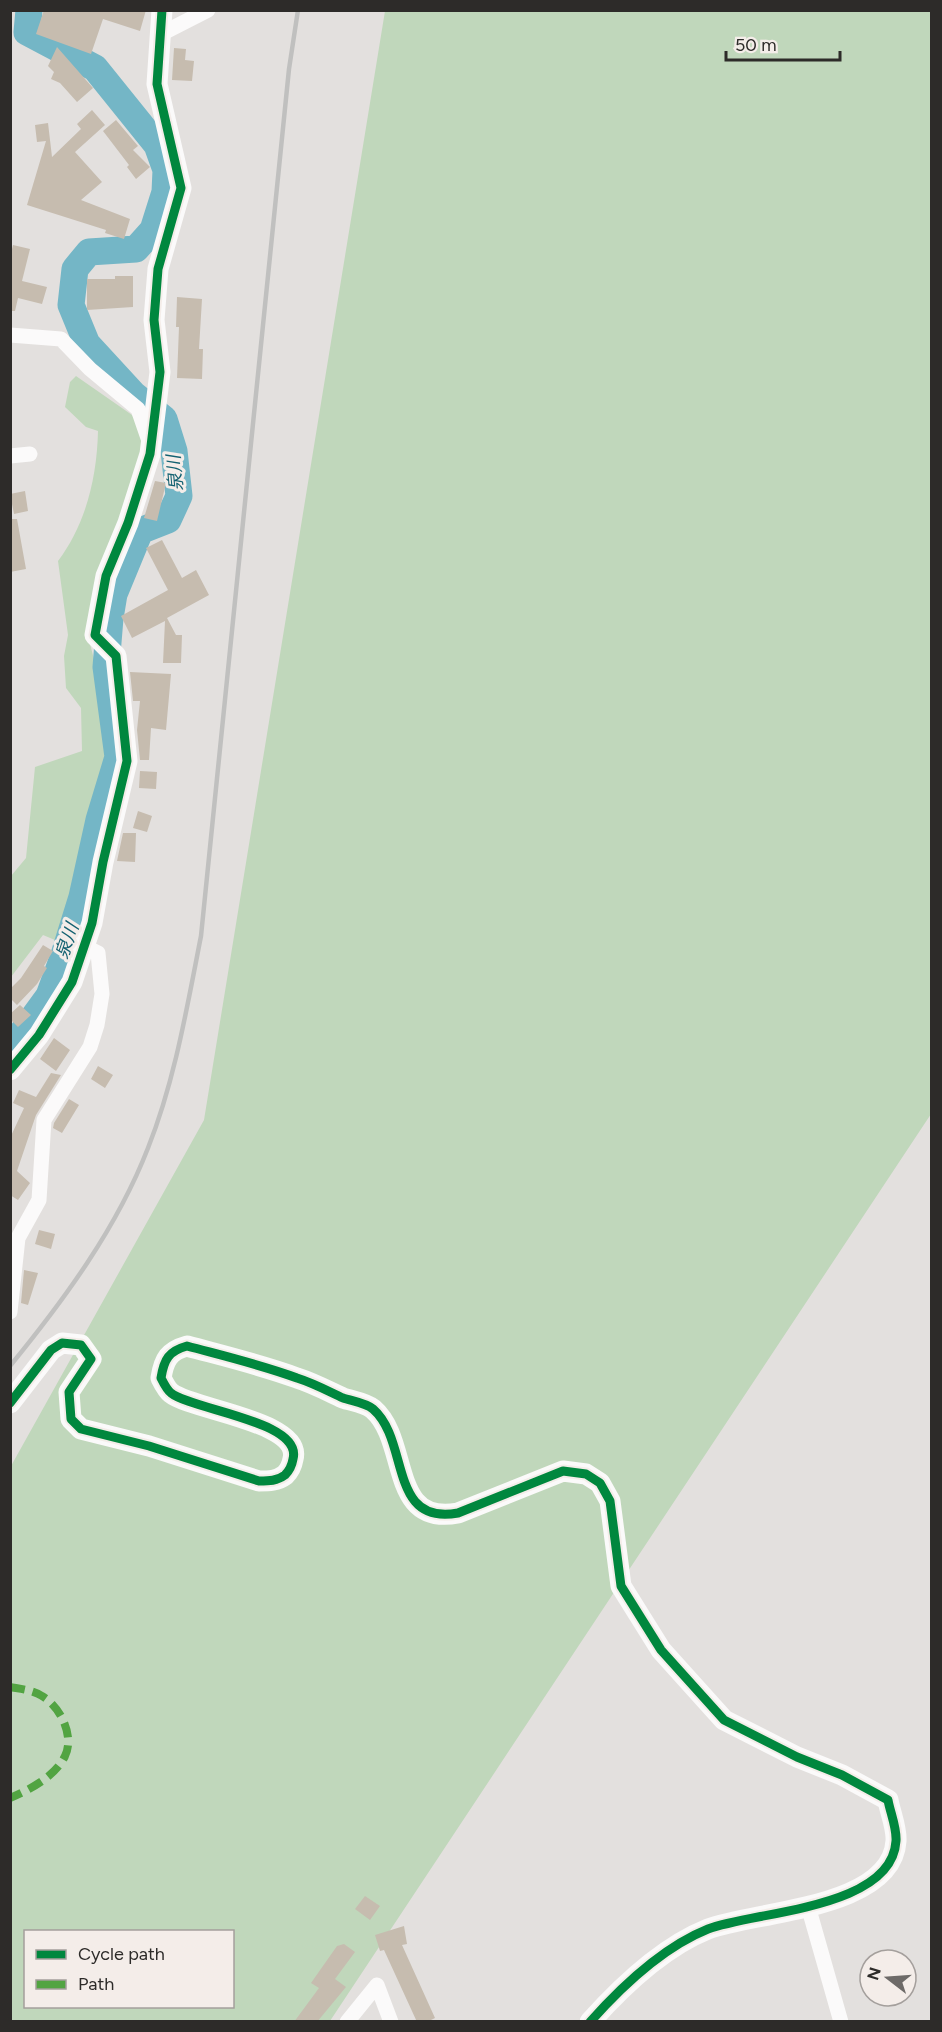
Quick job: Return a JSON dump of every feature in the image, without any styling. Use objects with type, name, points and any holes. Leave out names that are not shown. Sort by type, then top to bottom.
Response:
[{"type":"street","points":[[10,1070],[39,1035],[72,982],[92,923],[103,862],[127,761],[116,656],[96,635],[106,576],[128,523],[151,445],[160,372],[154,320],[158,269],[181,188],[157,84],[162,10]]},
{"type":"street","points":[[159,35],[208,10]]},
{"type":"street","points":[[10,335],[61,339],[90,369],[138,409],[151,445]]},
{"type":"street","points":[[10,456],[30,454]]},
{"type":"street","points":[[10,1312],[18,1238],[39,1200],[44,1120],[90,1047],[97,1025],[102,994],[98,953],[84,946]]},
{"type":"street","points":[[10,1403],[51,1350],[62,1343],[81,1345],[91,1359],[69,1392],[71,1419],[81,1429],[149,1446],[259,1481],[273,1481],[285,1475],[291,1467],[294,1454],[292,1443],[282,1435],[256,1422],[170,1393],[161,1378],[163,1363],[172,1351],[187,1346],[297,1377],[373,1409],[389,1432],[397,1450],[401,1475],[410,1497],[426,1511],[442,1516],[458,1514],[562,1471],[586,1474],[600,1483],[610,1501],[621,1586],[661,1650],[724,1720],[797,1757],[842,1775],[888,1800],[896,1840],[889,1861],[879,1876],[861,1889],[807,1906],[709,1929],[669,1949],[590,2022]]},
{"type":"street","points":[[807,1906],[841,2022]]},
{"type":"street","points":[[347,2022],[377,1985],[391,2022]]},
{"type":"green space","points":[[385,11],[931,11],[931,1114],[330,2021],[11,2022],[11,1466],[204,1120]]},
{"type":"green space","points":[[76,376],[132,415],[141,430],[142,457],[90,644],[105,701],[113,755],[62,943],[43,935],[11,977],[11,876],[26,858],[35,767],[82,751],[81,708],[66,688],[64,656],[68,635],[58,561],[68,547],[83,516],[95,466],[98,431],[86,427],[65,407],[70,382]]},
{"type":"building","points":[[44,10],[146,10],[140,31],[103,19],[91,54],[36,34]]},
{"type":"building","points":[[57,47],[93,88],[77,102],[60,83],[51,79],[54,72],[48,66]]},
{"type":"building","points":[[174,48],[186,49],[185,60],[194,61],[192,81],[172,80]]},
{"type":"building","points":[[92,110],[105,125],[75,152],[102,182],[81,200],[130,219],[124,239],[105,233],[106,230],[27,205],[46,141],[37,142],[35,125],[48,123],[52,157],[81,129],[77,124]]},
{"type":"building","points":[[116,120],[138,146],[133,150],[150,167],[136,179],[127,167],[129,165],[103,131]]},
{"type":"building","points":[[13,245],[30,249],[22,281],[47,287],[42,304],[18,298],[15,311],[10,311],[10,257]]},
{"type":"building","points":[[115,276],[133,276],[133,307],[87,310],[87,279],[115,279]]},
{"type":"building","points":[[177,297],[202,299],[199,349],[203,349],[202,379],[177,378],[179,327],[176,327]]},
{"type":"building","points":[[155,481],[166,483],[157,521],[144,518]]},
{"type":"building","points":[[25,491],[28,511],[14,514],[10,494]]},
{"type":"building","points":[[10,519],[17,519],[26,569],[10,572]]},
{"type":"building","points":[[162,540],[182,578],[196,570],[209,595],[167,618],[176,635],[182,635],[181,663],[163,663],[165,621],[132,638],[121,616],[168,590],[146,548]]},
{"type":"building","points":[[130,672],[171,674],[166,730],[151,728],[149,760],[140,760],[137,730],[140,701],[133,701]]},
{"type":"building","points":[[140,771],[157,772],[156,789],[139,788]]},
{"type":"building","points":[[138,811],[152,816],[147,832],[133,828]]},
{"type":"building","points":[[123,833],[136,833],[135,862],[117,861]]},
{"type":"building","points":[[43,945],[53,951],[44,966],[47,968],[37,984],[17,1005],[10,998],[10,989],[21,978]]},
{"type":"building","points":[[20,1005],[31,1015],[18,1027],[10,1019],[10,1014]]},
{"type":"building","points":[[54,1038],[70,1050],[56,1071],[40,1059]]},
{"type":"building","points":[[98,1066],[113,1075],[105,1088],[91,1079]]},
{"type":"building","points":[[51,1073],[61,1075],[36,1115],[17,1171],[30,1183],[18,1200],[10,1195],[10,1138],[24,1108],[13,1103],[19,1090],[36,1097]]},
{"type":"building","points":[[69,1099],[79,1105],[62,1133],[53,1128],[54,1123]]},
{"type":"building","points":[[39,1230],[55,1234],[51,1249],[35,1244]]},
{"type":"building","points":[[24,1270],[38,1273],[28,1305],[21,1303]]},
{"type":"building","points":[[365,1896],[380,1906],[370,1920],[355,1909]]},
{"type":"building","points":[[404,1926],[407,1944],[402,1945],[435,2018],[427,2022],[417,2022],[384,1950],[380,1951],[375,1935]]},
{"type":"building","points":[[344,1944],[355,1952],[335,1979],[346,1987],[317,2022],[294,2022],[319,1988],[311,1983],[337,1946]]},
{"type":"waterway","name":"泉川","points":[[10,1039],[19,1037],[49,996],[82,897],[99,820],[118,757],[106,667],[114,594],[140,531],[168,520],[179,496],[174,451],[164,419],[133,394],[87,344],[71,305],[75,269],[89,252],[136,249],[153,230],[165,192],[166,170],[157,145],[95,68],[27,32],[29,10]]},
{"type":"railway","points":[[10,1366],[88,1262],[121,1207],[148,1148],[166,1096],[185,1016],[201,936],[289,69],[298,10]]},
{"type":"marked path","points":[[10,1687],[35,1692],[49,1701],[64,1722],[68,1740],[65,1756],[55,1770],[33,1786],[10,1798]]},
{"type":"cycle path","points":[[10,1070],[39,1035],[72,982],[92,923],[103,862],[127,761],[116,656],[95,635],[106,576],[128,523],[150,454],[160,372],[154,320],[158,269],[181,188],[157,84],[162,10]]},
{"type":"cycle path","points":[[10,1403],[51,1350],[62,1343],[81,1345],[91,1359],[69,1392],[71,1419],[81,1429],[149,1446],[259,1481],[276,1480],[285,1475],[293,1459],[291,1446],[281,1435],[244,1418],[183,1399],[168,1390],[161,1378],[166,1361],[176,1350],[187,1346],[284,1373],[373,1409],[384,1423],[392,1441],[410,1494],[420,1507],[436,1514],[458,1513],[563,1471],[586,1474],[600,1483],[610,1501],[621,1586],[661,1650],[724,1720],[797,1757],[842,1775],[888,1800],[896,1841],[889,1864],[872,1881],[847,1894],[819,1904],[730,1923],[691,1937],[644,1969],[590,2022]]}]
